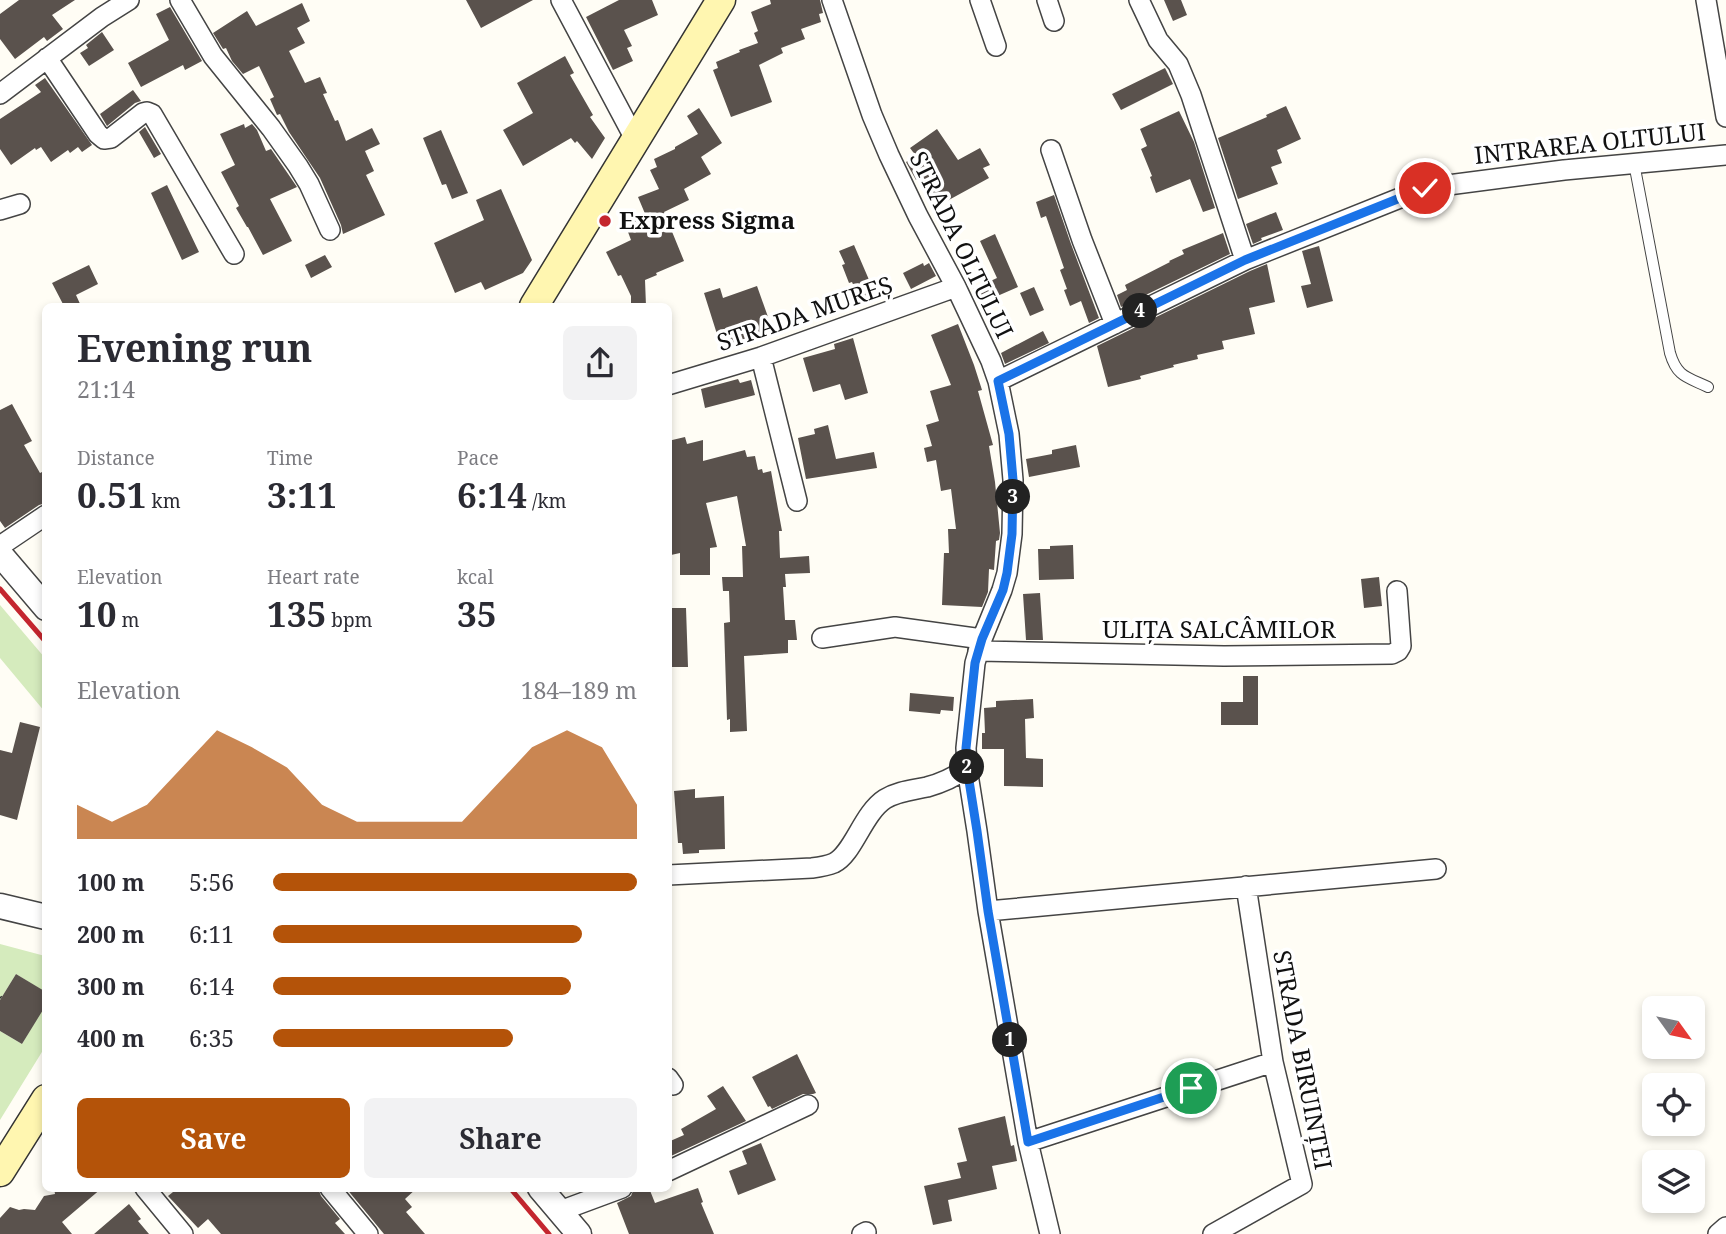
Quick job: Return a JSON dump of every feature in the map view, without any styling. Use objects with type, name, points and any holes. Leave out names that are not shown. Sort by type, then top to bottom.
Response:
[{"type":"main road","points":[[536,303],[721,0]]},
{"type":"main road","points":[[0,1172],[42,1105]]},
{"type":"street","points":[[180,0],[213,56],[292,156],[309,184],[330,230]]},
{"type":"street","points":[[561,0],[635,139]]},
{"type":"street","name":"STRADA OLTULUI","points":[[832,0],[872,115],[902,184],[991,361],[1009,434],[1013,480],[1012,534],[1003,590],[975,663],[967,739],[967,768],[988,911],[1028,1142],[1050,1234]]},
{"type":"street","points":[[980,0],[996,46]]},
{"type":"street","points":[[1047,0],[1054,22]]},
{"type":"street","points":[[1139,0],[1158,40],[1178,64],[1191,95],[1245,260]]},
{"type":"street","name":"INTRAREA OLTULUI","points":[[1706,0],[1726,117]]},
{"type":"street","points":[[0,94],[122,1]]},
{"type":"street","points":[[47,58],[104,139],[111,138],[143,113],[152,114],[234,254]]},
{"type":"street","points":[[1051,150],[1115,324]]},
{"type":"street","name":"INTRAREA OLTULUI","points":[[998,381],[1245,260],[1425,188],[1564,170],[1726,155]]},
{"type":"street","points":[[0,210],[20,204]]},
{"type":"street","name":"STRADA MUREȘ","points":[[672,384],[761,357],[956,287]]},
{"type":"street","points":[[761,357],[797,501]]},
{"type":"street","points":[[0,546],[42,519]]},
{"type":"street","points":[[0,554],[42,603]]},
{"type":"street","name":"ULIȚA SALCÂMILOR","points":[[980,645],[1224,656],[1392,654],[1401,646],[1397,591]]},
{"type":"street","points":[[822,638],[895,627],[980,645]]},
{"type":"street","points":[[672,875],[812,868],[837,862],[873,810],[886,799],[901,792],[940,783],[967,768]]},
{"type":"street","points":[[988,911],[1436,869]]},
{"type":"street","name":"STRADA BIRUINȚEI","points":[[1213,1234],[1302,1184],[1273,1062],[1247,886]]},
{"type":"street","points":[[0,906],[42,916]]},
{"type":"street","points":[[1028,1142],[1273,1062]]},
{"type":"street","points":[[672,1169],[808,1105]]},
{"type":"street","points":[[148,1192],[183,1234]]},
{"type":"street","points":[[333,1192],[368,1234]]},
{"type":"street","points":[[543,1192],[579,1234]]},
{"type":"street","points":[[560,1211],[611,1192]]},
{"type":"street","points":[[1718,1234],[1726,1227]]},
{"type":"lane","points":[[1634,163],[1674,368],[1708,387]]},
{"type":"green space","points":[[0,605],[42,654],[42,708],[0,658]]},
{"type":"green space","points":[[0,944],[42,955],[42,990],[16,974],[0,1000]]},
{"type":"green space","points":[[42,1010],[42,1052],[0,1120],[0,1031],[22,1044]]},
{"type":"building","points":[[19,0],[75,0],[52,15],[63,29],[47,41],[44,37],[15,59],[0,39],[0,14]]},
{"type":"building","points":[[466,0],[533,0],[481,28]]},
{"type":"building","points":[[619,0],[652,0],[658,15],[624,30],[632,46],[627,48],[633,61],[613,70],[586,17]]},
{"type":"building","points":[[770,0],[820,0],[823,13],[819,14],[821,22],[801,29],[805,39],[781,48],[783,53],[759,65],[772,102],[731,117],[713,70],[718,68],[716,62],[758,43],[754,33],[758,31],[751,12],[771,4]]},
{"type":"building","points":[[1164,0],[1181,0],[1187,15],[1173,21]]},
{"type":"building","points":[[302,3],[310,21],[297,28],[305,43],[289,51],[305,83],[320,77],[327,93],[323,94],[346,141],[372,128],[380,144],[365,151],[374,171],[366,175],[385,215],[343,234],[320,178],[280,114],[277,115],[270,99],[274,97],[259,66],[243,74],[213,33],[247,11],[256,26]]},
{"type":"building","points":[[170,7],[202,61],[185,70],[183,65],[141,87],[128,63],[169,40],[156,14]]},
{"type":"building","points":[[102,32],[114,50],[89,66],[80,53]]},
{"type":"building","points":[[565,56],[574,73],[570,75],[593,115],[590,117],[605,138],[592,159],[577,141],[575,143],[571,138],[523,166],[503,130],[533,113],[517,83]]},
{"type":"building","points":[[1165,68],[1173,84],[1121,110],[1112,94]]},
{"type":"building","points":[[45,78],[92,145],[82,152],[78,147],[70,153],[68,150],[51,162],[41,147],[36,150],[35,148],[11,165],[0,149],[0,119],[41,92],[35,85]]},
{"type":"building","points":[[133,90],[141,101],[107,126],[100,114]]},
{"type":"building","points":[[1286,106],[1301,139],[1277,150],[1282,163],[1271,167],[1278,184],[1238,199],[1218,138]]},
{"type":"building","points":[[699,108],[722,143],[701,157],[711,174],[684,189],[689,200],[664,212],[684,261],[645,280],[646,303],[631,303],[631,296],[621,275],[618,276],[606,252],[631,240],[625,224],[646,216],[638,197],[659,189],[650,170],[657,167],[654,159],[698,134],[687,116]]},
{"type":"building","points":[[1179,111],[1194,142],[1215,208],[1203,212],[1190,179],[1156,193],[1141,149],[1147,146],[1140,129]]},
{"type":"building","points":[[244,124],[245,128],[252,124],[266,151],[271,149],[297,187],[270,199],[292,241],[263,255],[236,208],[239,206],[221,172],[235,165],[220,134]]},
{"type":"building","points":[[145,127],[161,154],[154,158],[139,132]]},
{"type":"building","points":[[937,129],[958,160],[980,148],[990,165],[983,168],[989,178],[936,207],[920,177],[916,180],[906,162],[916,156],[910,148]]},
{"type":"building","points":[[441,130],[468,193],[452,199],[446,184],[442,185],[423,138]]},
{"type":"building","points":[[167,185],[199,252],[182,260],[151,193]]},
{"type":"building","points":[[501,189],[532,260],[523,273],[485,290],[481,282],[455,293],[434,243],[484,220],[476,200]]},
{"type":"building","points":[[1054,195],[1099,318],[1089,323],[1081,301],[1070,306],[1060,270],[1064,268],[1046,216],[1041,218],[1036,202]]},
{"type":"building","points":[[1276,212],[1283,230],[1253,244],[1246,224]]},
{"type":"building","points":[[1223,233],[1230,254],[1121,307],[1117,295],[1127,290],[1125,285],[1184,254],[1182,250]]},
{"type":"building","points":[[995,234],[1018,287],[979,304],[973,289],[997,278],[980,241]]},
{"type":"building","points":[[854,245],[876,296],[861,303],[852,282],[849,283],[839,251]]},
{"type":"building","points":[[1319,246],[1333,301],[1307,308],[1301,286],[1311,284],[1302,251]]},
{"type":"building","points":[[325,255],[332,267],[311,278],[305,265]]},
{"type":"building","points":[[923,263],[924,266],[929,263],[936,276],[911,289],[903,273]]},
{"type":"building","points":[[1267,264],[1275,302],[1249,308],[1255,334],[1222,341],[1224,349],[1197,355],[1198,359],[1140,376],[1141,379],[1108,387],[1097,346]]},
{"type":"building","points":[[89,265],[98,284],[76,295],[80,303],[62,303],[52,283]]},
{"type":"building","points":[[757,286],[773,331],[722,350],[704,293],[720,288],[723,298]]},
{"type":"building","points":[[1034,287],[1044,310],[1030,316],[1020,293]]},
{"type":"building","points":[[958,324],[982,390],[978,391],[993,445],[989,446],[1000,533],[999,540],[996,541],[994,570],[989,569],[988,592],[982,607],[942,605],[944,553],[949,553],[948,529],[956,529],[951,489],[941,491],[936,460],[927,462],[924,448],[932,446],[926,425],[939,421],[930,391],[951,385],[931,335]]},
{"type":"building","points":[[1043,331],[1049,343],[1005,364],[1001,353]]},
{"type":"building","points":[[853,338],[868,393],[845,400],[840,384],[813,392],[803,358],[835,349],[834,344]]},
{"type":"building","points":[[738,379],[740,383],[751,380],[755,395],[705,408],[701,389]]},
{"type":"building","points":[[12,404],[32,441],[24,445],[40,473],[42,472],[42,504],[5,528],[0,521],[0,410]]},
{"type":"building","points":[[828,425],[836,459],[874,452],[877,468],[806,479],[798,438],[815,434],[814,429]]},
{"type":"building","points":[[685,437],[687,444],[703,440],[703,461],[745,450],[747,457],[755,456],[758,470],[762,469],[763,473],[771,471],[782,531],[779,531],[780,558],[809,556],[810,573],[785,574],[786,587],[783,587],[785,620],[795,620],[797,640],[788,640],[788,653],[744,656],[747,731],[730,732],[730,719],[727,720],[724,623],[730,622],[729,591],[723,591],[722,577],[743,577],[742,546],[746,546],[737,496],[706,503],[717,547],[710,548],[710,575],[680,575],[680,553],[672,555],[672,440]]},
{"type":"building","points":[[1076,445],[1080,467],[1029,477],[1026,459],[1052,454],[1052,450]]},
{"type":"building","points":[[1073,545],[1074,579],[1039,580],[1038,549]]},
{"type":"building","points":[[1379,577],[1382,606],[1364,608],[1361,579]]},
{"type":"building","points":[[1040,593],[1043,640],[1026,640],[1023,594]]},
{"type":"building","points":[[672,608],[686,608],[688,667],[672,667]]},
{"type":"building","points":[[1243,676],[1258,676],[1258,725],[1221,725],[1221,702],[1243,702]]},
{"type":"building","points":[[910,693],[954,697],[953,711],[941,710],[940,714],[909,711]]},
{"type":"building","points":[[1033,699],[1034,718],[1025,719],[1026,758],[1043,759],[1043,787],[1004,786],[1004,749],[982,749],[982,733],[985,733],[984,708],[996,707],[996,701]]},
{"type":"building","points":[[20,722],[40,727],[17,820],[0,815],[0,750],[12,753]]},
{"type":"building","points":[[695,789],[695,798],[724,796],[725,849],[683,854],[682,843],[678,843],[674,791]]},
{"type":"building","points":[[16,974],[42,990],[42,1012],[22,1044],[0,1031],[0,1000]]},
{"type":"building","points":[[797,1054],[816,1093],[803,1094],[772,1109],[768,1107],[752,1077]]},
{"type":"building","points":[[723,1086],[746,1121],[672,1156],[672,1140],[684,1135],[681,1129],[716,1109],[707,1096]]},
{"type":"building","points":[[1005,1116],[1017,1161],[992,1166],[997,1189],[948,1200],[952,1221],[933,1225],[924,1186],[961,1178],[957,1163],[967,1161],[958,1128]]},
{"type":"building","points":[[761,1143],[776,1180],[738,1195],[729,1171],[747,1164],[742,1151]]},
{"type":"building","points":[[698,1188],[714,1234],[629,1234],[617,1203],[631,1196],[632,1192],[651,1192],[655,1203]]},
{"type":"building","points":[[97,1192],[62,1222],[72,1234],[0,1234],[0,1218],[10,1207],[35,1210],[44,1196]]},
{"type":"building","points":[[173,1192],[320,1192],[340,1219],[335,1223],[345,1234],[221,1234],[208,1219],[198,1228],[168,1196]]},
{"type":"building","points":[[349,1192],[413,1192],[405,1199],[412,1207],[406,1212],[425,1234],[384,1234]]},
{"type":"building","points":[[129,1204],[149,1234],[94,1234]]},
{"type":"railway","points":[[0,589],[42,637]]},
{"type":"railway","points":[[513,1192],[549,1234]]},
{"type":"place","name":"Express Sigma","points":[[605,221]]},
{"type":"route","points":[[1191,1088],[1028,1142],[988,911],[966,748],[975,663],[1003,590],[1012,534],[1013,480],[1009,434],[998,381],[1245,260],[1425,188]]}]
